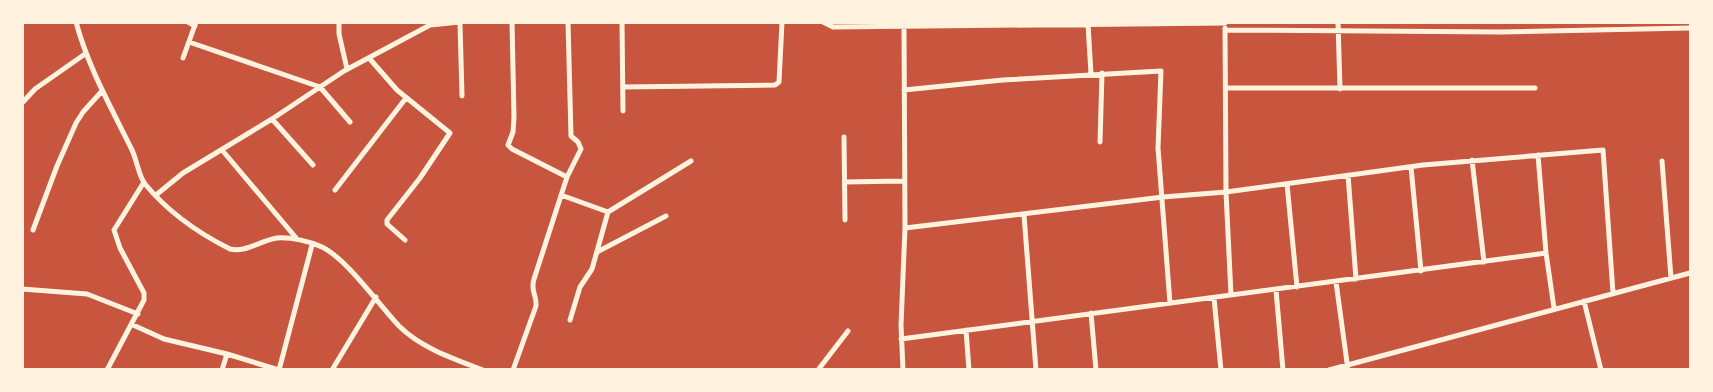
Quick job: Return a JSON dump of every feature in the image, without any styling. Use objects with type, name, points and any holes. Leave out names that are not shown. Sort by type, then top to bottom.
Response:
[{"type":"street","points":[[76,22],[85,54],[132,150],[144,182],[184,221],[230,249],[238,251],[277,238],[297,239],[322,247],[376,297],[400,327],[424,345],[483,370]]},
{"type":"street","points":[[183,58],[196,24],[188,22]]},
{"type":"street","points":[[512,22],[514,117],[513,132],[508,145],[567,177]]},
{"type":"street","points":[[513,370],[536,306],[536,299],[531,288],[567,177],[581,149],[578,142],[571,136],[570,127],[568,22]]},
{"type":"street","points":[[622,22],[623,111]]},
{"type":"street","points":[[623,87],[775,85],[779,82],[782,22]]},
{"type":"street","points":[[823,22],[833,27],[1225,23],[1226,192],[1231,295]]},
{"type":"street","points":[[1338,22],[1340,89]]},
{"type":"street","points":[[338,23],[347,69]]},
{"type":"street","points":[[156,195],[184,173],[272,119],[347,69],[430,25],[460,23],[462,96]]},
{"type":"street","points":[[1088,24],[1091,74]]},
{"type":"street","points":[[903,370],[901,339],[905,228],[904,26]]},
{"type":"street","points":[[1225,30],[1575,32],[1690,28]]},
{"type":"street","points":[[189,42],[320,87],[350,122]]},
{"type":"street","points":[[22,103],[35,89],[85,54]]},
{"type":"street","points":[[369,58],[406,98],[450,133],[420,178],[387,220],[387,224],[406,240]]},
{"type":"street","points":[[904,90],[1102,73],[1161,71],[1163,73],[1158,148],[1170,303]]},
{"type":"street","points":[[1100,142],[1102,73]]},
{"type":"street","points":[[1226,88],[1535,88]]},
{"type":"street","points":[[33,230],[57,166],[76,123],[82,112],[102,91]]},
{"type":"street","points":[[335,190],[406,98]]},
{"type":"street","points":[[272,119],[313,165]]},
{"type":"street","points":[[844,137],[845,220]]},
{"type":"street","points":[[222,150],[297,239]]},
{"type":"street","points":[[905,228],[1163,197],[1226,192],[1411,166],[1603,150],[1613,293]]},
{"type":"street","points":[[1538,155],[1546,253],[1554,308]]},
{"type":"street","points":[[1472,160],[1484,262]]},
{"type":"street","points":[[570,320],[580,287],[592,269],[608,212],[690,161]]},
{"type":"street","points":[[1662,161],[1671,278]]},
{"type":"street","points":[[1411,166],[1421,271]]},
{"type":"street","points":[[1348,175],[1356,279]]},
{"type":"street","points":[[845,182],[904,181]]},
{"type":"street","points":[[107,370],[144,300],[144,293],[120,248],[114,230],[144,182]]},
{"type":"street","points":[[1287,184],[1297,287]]},
{"type":"street","points":[[561,195],[608,212]]},
{"type":"street","points":[[1024,215],[1036,370]]},
{"type":"street","points":[[597,252],[666,216]]},
{"type":"street","points":[[132,325],[164,339],[227,354],[279,370],[312,245]]},
{"type":"street","points":[[901,339],[1032,320],[1276,290],[1546,253]]},
{"type":"street","points":[[1329,370],[1348,367],[1554,308],[1690,273]]},
{"type":"street","points":[[1336,282],[1348,367]]},
{"type":"street","points":[[22,289],[87,294],[138,314]]},
{"type":"street","points":[[1276,290],[1284,370]]},
{"type":"street","points":[[332,370],[376,297]]},
{"type":"street","points":[[1214,298],[1221,370]]},
{"type":"street","points":[[1584,301],[1601,370]]},
{"type":"street","points":[[1091,313],[1096,370]]},
{"type":"street","points":[[966,330],[969,370]]},
{"type":"street","points":[[818,370],[848,331]]},
{"type":"street","points":[[222,370],[227,354]]}]
